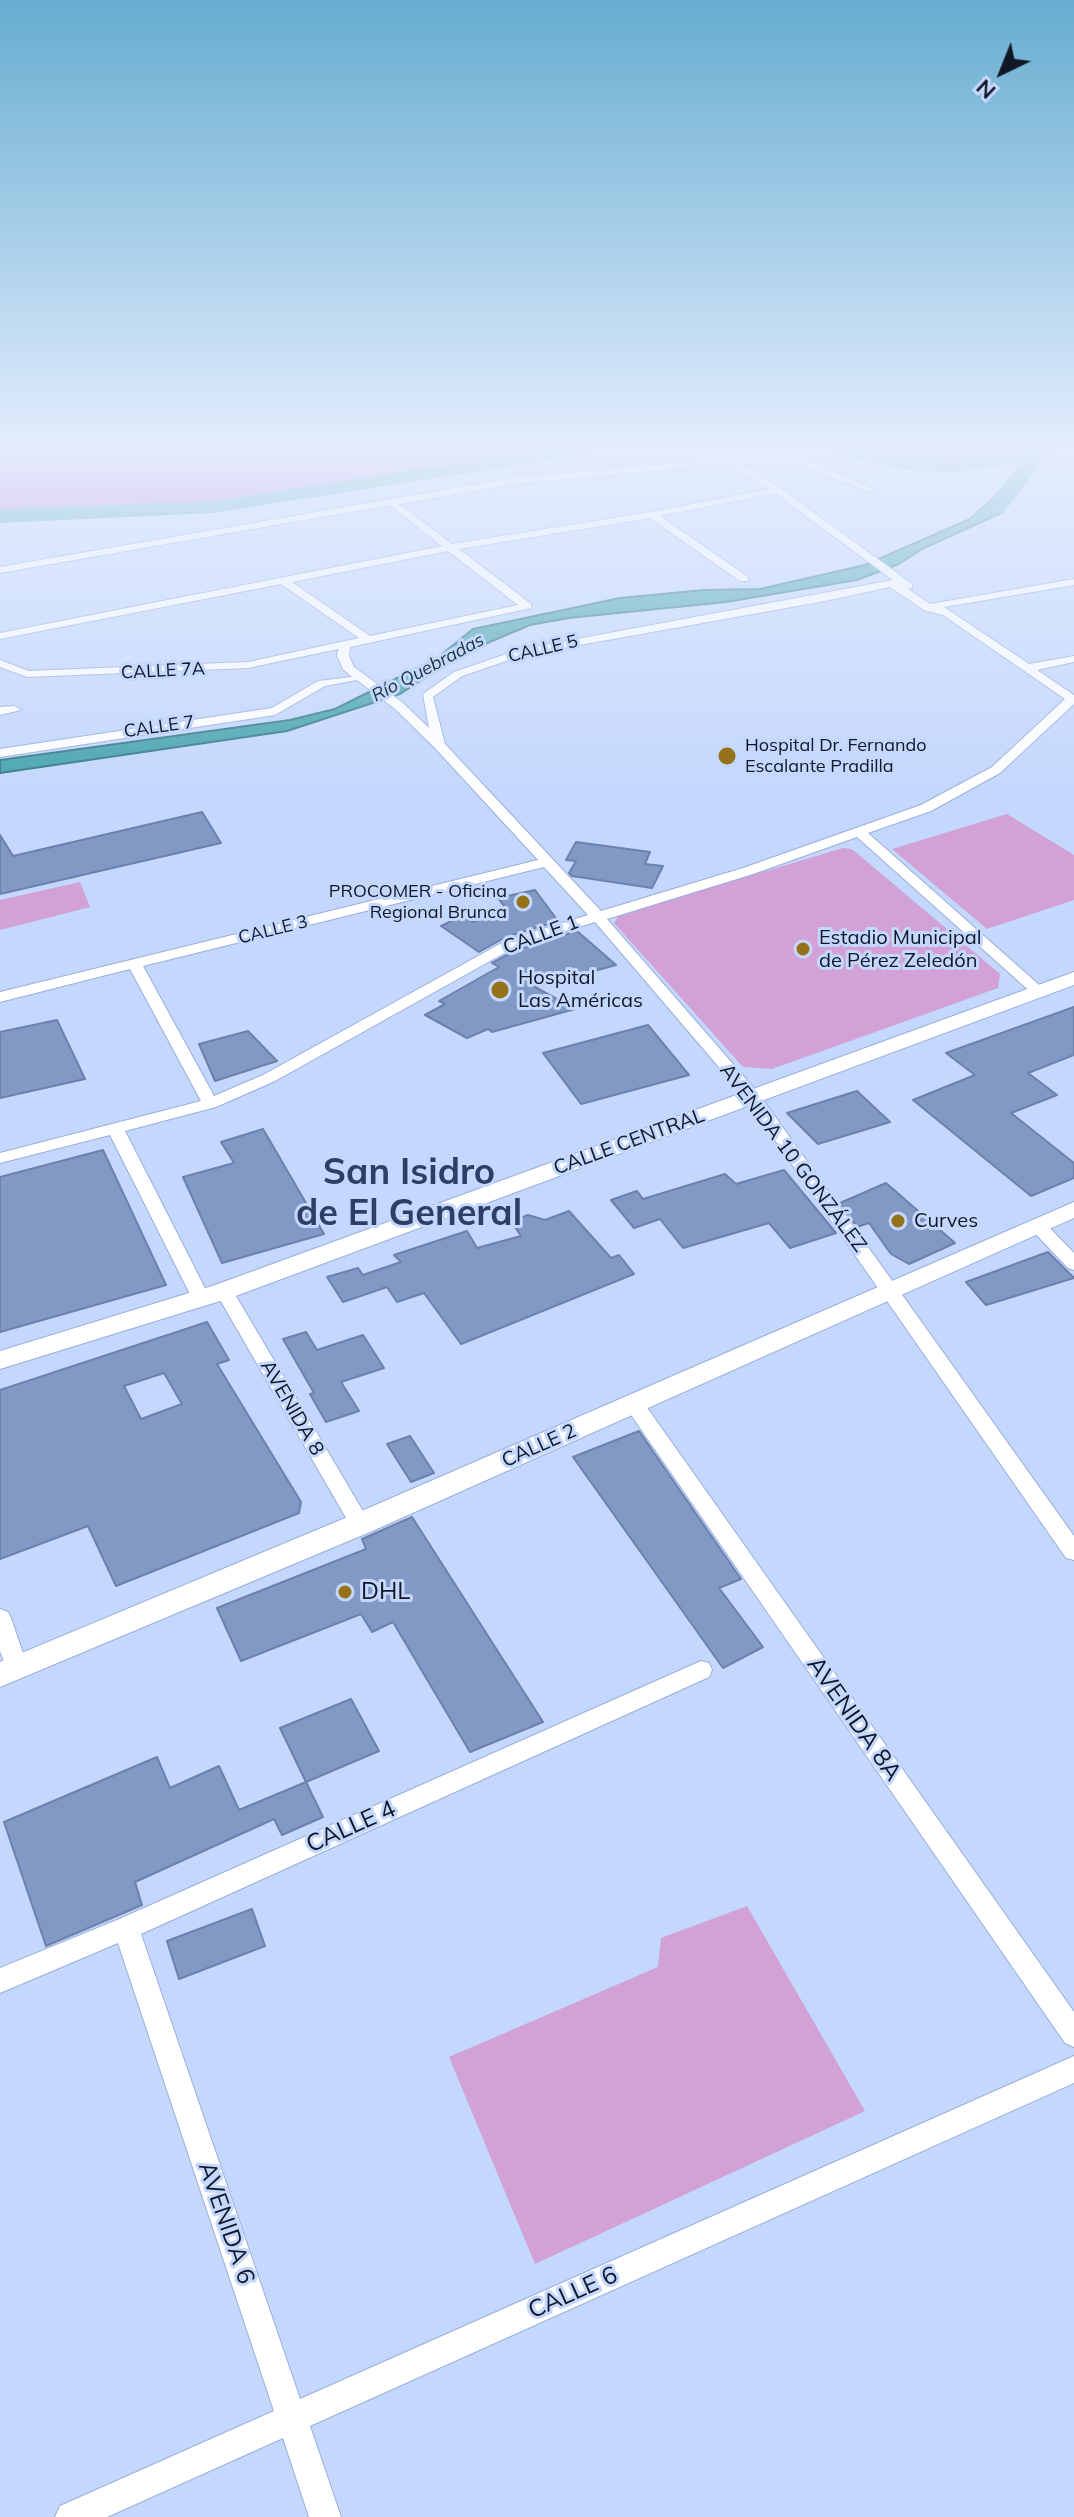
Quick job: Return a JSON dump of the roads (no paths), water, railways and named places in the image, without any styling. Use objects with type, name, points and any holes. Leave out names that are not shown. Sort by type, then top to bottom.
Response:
[{"type":"main road","name":"CALLE CENTRAL","points":[[0,1360],[212,1295],[1074,978]]},
{"type":"main road","name":"CALLE 2","points":[[9,1672],[360,1524],[1074,1209]]},
{"type":"street","points":[[0,570],[26,565]]},
{"type":"street","points":[[0,636],[361,565]]},
{"type":"street","points":[[328,662],[344,646],[527,606],[475,565]]},
{"type":"street","points":[[725,565],[744,579]]},
{"type":"street","points":[[880,565],[1073,699]]},
{"type":"street","points":[[284,581],[369,640]]},
{"type":"street","points":[[935,605],[1074,582]]},
{"type":"street","name":"CALLE 5","points":[[439,745],[427,696],[458,674],[522,652],[825,598],[892,583],[928,608],[946,613]]},
{"type":"street","name":"AVENIDA 10 GONZÁLEZ","points":[[344,646],[343,656],[358,682]]},
{"type":"street","points":[[1027,668],[1074,659]]},
{"type":"street","name":"AVENIDA 10 GONZÁLEZ","points":[[328,662],[395,708],[439,745],[597,916],[753,1097],[1074,1552]]},
{"type":"street","name":"CALLE 7A","points":[[0,663],[27,674],[328,662]]},
{"type":"street","name":"CALLE 7","points":[[312,688],[328,662]]},
{"type":"street","name":"CALLE 7","points":[[0,753],[275,711],[329,681],[358,682]]},
{"type":"street","name":"CALLE 1","points":[[0,1158],[210,1104],[269,1078],[512,943],[860,833],[926,808],[976,783],[1052,721],[1073,699]]},
{"type":"street","points":[[0,711],[15,710]]},
{"type":"street","points":[[860,833],[1039,992]]},
{"type":"street","name":"CALLE 3","points":[[0,997],[546,862]]},
{"type":"street","points":[[135,964],[210,1104]]},
{"type":"street","name":"AVENIDA 8","points":[[116,1130],[212,1295],[360,1524]]},
{"type":"street","points":[[1037,1225],[1074,1264]]},
{"type":"street","name":"AVENIDA 8A","points":[[634,1404],[1074,2034]]},
{"type":"street","points":[[0,1618],[9,1672]]},
{"type":"street","name":"CALLE 4","points":[[0,1981],[126,1928],[701,1670]]},
{"type":"street","name":"AVENIDA 6","points":[[126,1928],[325,2517]]},
{"type":"street","name":"CALLE 6","points":[[71,2517],[1074,2069]]},
{"type":"water","name":"Río Quebradas","points":[[863,565],[895,565],[857,580],[726,602],[569,618],[530,625],[464,653],[400,694],[287,731],[0,773],[0,760],[290,720],[335,709],[437,658],[473,629],[620,598],[704,590],[760,589]]},
{"type":"place","name":"Hospital Dr. Fernando Escalante Pradilla","points":[[727,756]]},
{"type":"place","name":"PROCOMER - Oficina Regional Brunca","points":[[523,902]]},
{"type":"place","name":"Estadio Municipal de Pérez Zeledón","points":[[803,949]]},
{"type":"place","name":"Hospital Las Américas","points":[[500,990]]},
{"type":"place","name":"Curves","points":[[898,1221]]},
{"type":"place","name":"DHL","points":[[345,1592]]},
{"type":"district","name":"San Isidro de El General","points":[[409,1194]]}]
